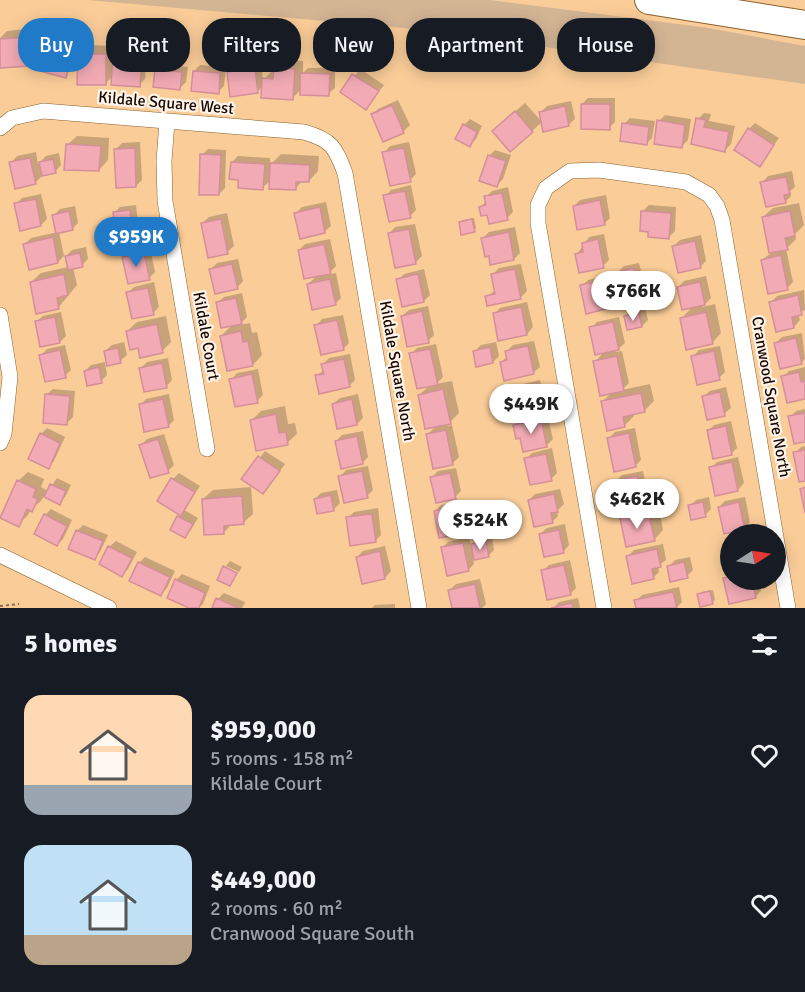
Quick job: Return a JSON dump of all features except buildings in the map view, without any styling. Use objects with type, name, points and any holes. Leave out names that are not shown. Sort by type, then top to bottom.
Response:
[{"type":"highway","points":[[649,0],[805,25]]},
{"type":"street","name":"Kildale Square West","points":[[0,128],[12,118],[43,111],[304,132],[331,143]]},
{"type":"street","name":"Kildale Court","points":[[167,122],[164,161],[165,201],[207,449]]},
{"type":"street","name":"Kildale Square North","points":[[331,143],[345,173],[419,608]]},
{"type":"street","name":"Cranwood Square North","points":[[604,608],[538,223],[538,205],[546,188],[570,171],[600,170],[686,182],[709,195],[717,206],[722,220],[788,608]]},
{"type":"street","points":[[0,315],[10,377],[4,434],[0,442]]},
{"type":"street","points":[[0,555],[109,608]]},
{"type":"path","points":[[0,606],[20,604]]},
{"type":"shaded area","points":[[88,0],[490,0],[631,18],[557,18],[557,49],[545,47],[545,18],[406,18],[406,28],[394,27],[394,18],[313,18],[313,20]]},
{"type":"shaded area","points":[[655,21],[709,28],[805,46],[805,84],[655,63]]}]
